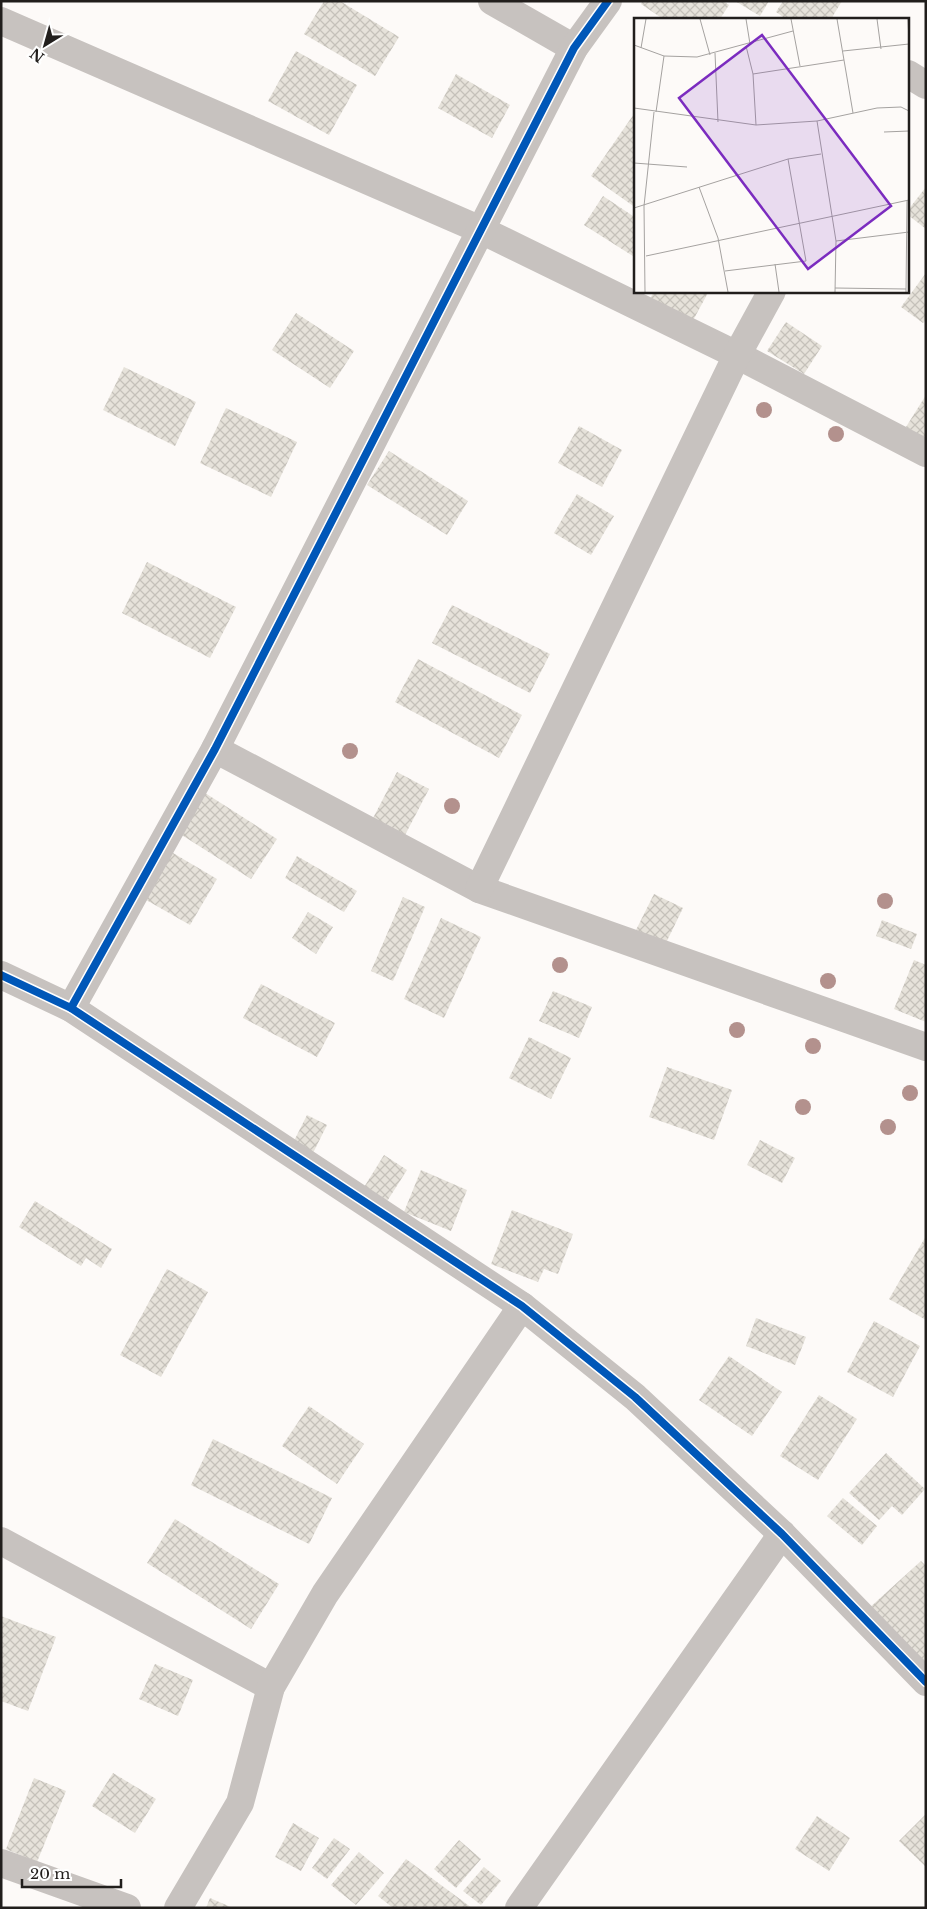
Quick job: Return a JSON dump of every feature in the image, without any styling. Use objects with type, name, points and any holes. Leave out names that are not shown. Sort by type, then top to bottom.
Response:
[{"type":"street","points":[[492,1],[574,48]]},
{"type":"street","points":[[71,1008],[215,749],[574,48],[608,1]]},
{"type":"street","points":[[1,21],[481,230],[737,355],[926,453]]},
{"type":"street","points":[[910,75],[926,85]]},
{"type":"street","points":[[479,888],[737,355],[771,292]]},
{"type":"street","points":[[215,749],[479,888],[926,1047]]},
{"type":"street","points":[[1,975],[71,1008],[522,1306],[635,1397],[782,1534],[926,1682]]},
{"type":"street","points":[[178,1908],[240,1804],[272,1687],[325,1594],[522,1306]]},
{"type":"street","points":[[519,1908],[782,1534]]},
{"type":"street","points":[[1,1541],[272,1687]]},
{"type":"street","points":[[1,1863],[127,1908]]},
{"type":"building","points":[[324,1],[340,1],[399,37],[375,76],[304,34]]},
{"type":"building","points":[[642,1],[723,1],[729,5],[721,18],[662,18],[641,4]]},
{"type":"building","points":[[735,1],[769,1],[760,16]]},
{"type":"building","points":[[783,1],[842,1],[832,18],[785,18],[776,12]]},
{"type":"building","points":[[296,51],[357,85],[329,135],[268,101]]},
{"type":"building","points":[[456,74],[510,105],[492,138],[438,108]]},
{"type":"building","points":[[634,114],[634,207],[591,176]]},
{"type":"building","points":[[926,187],[926,229],[910,217],[910,207]]},
{"type":"building","points":[[603,196],[634,217],[634,257],[584,225]]},
{"type":"building","points":[[926,273],[926,320],[923,323],[901,307]]},
{"type":"building","points":[[654,292],[708,292],[691,324],[649,301]]},
{"type":"building","points":[[296,313],[354,351],[330,388],[272,350]]},
{"type":"building","points":[[786,322],[822,346],[804,374],[767,351]]},
{"type":"building","points":[[124,367],[196,402],[175,446],[103,410]]},
{"type":"building","points":[[926,395],[926,440],[906,427]]},
{"type":"building","points":[[226,408],[297,442],[271,497],[200,463]]},
{"type":"building","points":[[579,426],[622,450],[602,487],[558,463]]},
{"type":"building","points":[[389,451],[468,501],[447,535],[367,485]]},
{"type":"building","points":[[577,494],[614,516],[591,555],[554,533]]},
{"type":"building","points":[[147,562],[236,607],[210,658],[122,613]]},
{"type":"building","points":[[452,605],[550,654],[530,693],[432,643]]},
{"type":"building","points":[[418,659],[522,715],[499,758],[395,702]]},
{"type":"building","points":[[397,772],[429,789],[403,839],[371,822]]},
{"type":"building","points":[[202,791],[277,839],[251,879],[177,832]]},
{"type":"building","points":[[168,850],[217,879],[190,925],[141,897]]},
{"type":"building","points":[[297,856],[357,891],[344,912],[285,878]]},
{"type":"building","points":[[654,894],[683,908],[665,945],[636,930]]},
{"type":"building","points":[[403,897],[425,907],[393,981],[371,971]]},
{"type":"building","points":[[308,912],[333,927],[316,954],[292,938]]},
{"type":"building","points":[[441,918],[481,937],[444,1018],[404,999]]},
{"type":"building","points":[[882,920],[917,934],[911,949],[876,936]]},
{"type":"building","points":[[914,960],[926,965],[926,1022],[894,1009]]},
{"type":"building","points":[[261,984],[335,1023],[317,1057],[243,1018]]},
{"type":"building","points":[[553,991],[592,1007],[579,1038],[539,1021]]},
{"type":"building","points":[[529,1037],[571,1058],[551,1099],[509,1078]]},
{"type":"building","points":[[667,1067],[732,1090],[714,1140],[649,1117]]},
{"type":"building","points":[[307,1115],[327,1125],[311,1157],[291,1147]]},
{"type":"building","points":[[760,1140],[795,1158],[782,1183],[747,1165]]},
{"type":"building","points":[[384,1155],[407,1170],[384,1206],[361,1192]]},
{"type":"building","points":[[421,1170],[467,1190],[451,1231],[404,1212]]},
{"type":"building","points":[[35,1201],[112,1249],[101,1268],[86,1258],[81,1266],[19,1227]]},
{"type":"building","points":[[512,1210],[573,1234],[558,1274],[544,1269],[538,1282],[491,1264]]},
{"type":"building","points":[[926,1236],[926,1320],[889,1299]]},
{"type":"building","points":[[167,1269],[208,1292],[161,1377],[120,1355]]},
{"type":"building","points":[[756,1318],[806,1337],[795,1365],[746,1346]]},
{"type":"building","points":[[874,1321],[920,1346],[893,1397],[847,1372]]},
{"type":"building","points":[[729,1356],[782,1392],[752,1436],[699,1400]]},
{"type":"building","points":[[819,1395],[857,1419],[818,1480],[780,1456]]},
{"type":"building","points":[[309,1406],[364,1444],[337,1484],[282,1446]]},
{"type":"building","points":[[213,1439],[332,1498],[309,1544],[191,1485]]},
{"type":"building","points":[[886,1453],[925,1489],[902,1515],[892,1506],[879,1520],[849,1493]]},
{"type":"building","points":[[843,1498],[877,1526],[862,1545],[827,1516]]},
{"type":"building","points":[[175,1519],[279,1584],[251,1629],[147,1563]]},
{"type":"building","points":[[921,1561],[926,1566],[926,1677],[867,1610]]},
{"type":"building","points":[[1,1616],[56,1637],[28,1711],[1,1701]]},
{"type":"building","points":[[155,1664],[193,1680],[178,1716],[139,1699]]},
{"type":"building","points":[[113,1773],[156,1799],[135,1833],[92,1806]]},
{"type":"building","points":[[34,1778],[66,1791],[37,1862],[6,1849]]},
{"type":"building","points":[[926,1814],[926,1867],[899,1841]]},
{"type":"building","points":[[817,1816],[850,1838],[829,1871],[795,1849]]},
{"type":"building","points":[[293,1823],[319,1838],[301,1871],[275,1857]]},
{"type":"building","points":[[334,1838],[350,1849],[327,1879],[312,1868]]},
{"type":"building","points":[[459,1840],[481,1859],[456,1888],[434,1869]]},
{"type":"building","points":[[359,1852],[384,1873],[356,1905],[331,1885]]},
{"type":"building","points":[[406,1859],[472,1908],[393,1908],[378,1896]]},
{"type":"building","points":[[484,1867],[501,1881],[481,1905],[463,1891]]},
{"type":"building","points":[[210,1898],[233,1908],[206,1908]]},
{"type":"cycle path","points":[[71,1008],[215,749],[574,48],[608,1]]},
{"type":"cycle path","points":[[1,975],[71,1008],[522,1306],[635,1397],[782,1534],[926,1682]]}]
